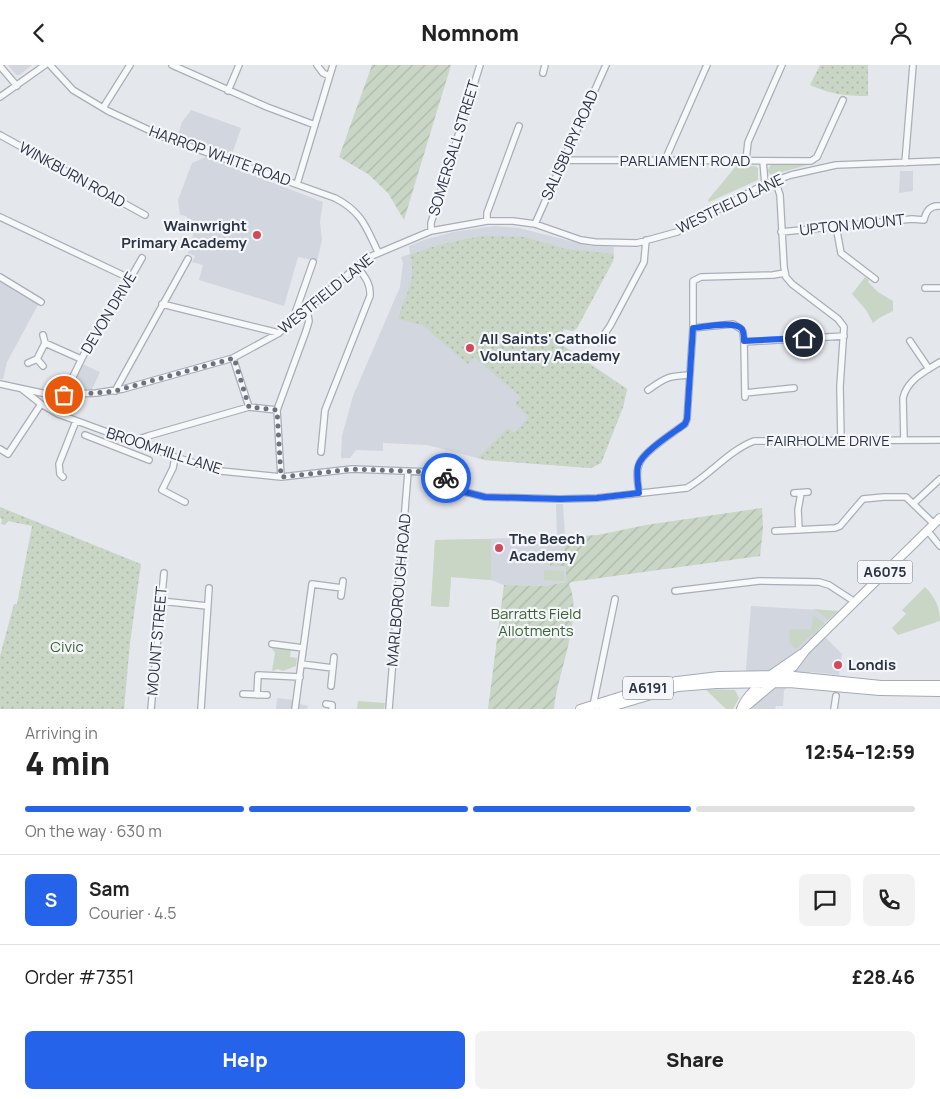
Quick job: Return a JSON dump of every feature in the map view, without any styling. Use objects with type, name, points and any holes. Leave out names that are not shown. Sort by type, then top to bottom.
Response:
[{"type":"main road","name":"A6075","points":[[743,706],[805,651],[937,521]]},
{"type":"main road","name":"A6075","points":[[772,679],[784,675],[800,659],[805,651]]},
{"type":"main road","points":[[800,659],[799,670],[809,678]]},
{"type":"main road","points":[[784,675],[881,685],[940,685]]},
{"type":"main road","name":"A6191","points":[[580,709],[597,707],[654,686],[719,676],[772,679],[880,691],[940,692]]},
{"type":"main road","name":"A6191","points":[[604,709],[678,687],[735,683],[761,684],[772,679]]},
{"type":"main road","points":[[735,683],[743,692],[743,706]]},
{"type":"main road","points":[[743,706],[761,684]]},
{"type":"street","points":[[0,97],[45,65]]},
{"type":"street","name":"HARROP WHITE ROAD","points":[[50,65],[73,91],[103,108],[166,138],[336,198],[355,209],[378,252]]},
{"type":"street","points":[[103,108],[130,65]]},
{"type":"street","points":[[172,65],[228,91],[315,125]]},
{"type":"street","points":[[228,91],[239,65]]},
{"type":"street","points":[[317,65],[323,73],[329,76]]},
{"type":"street","points":[[297,184],[332,65]]},
{"type":"street","name":"SOMERSALL STREET","points":[[431,231],[431,223],[480,65]]},
{"type":"street","points":[[543,73],[545,65]]},
{"type":"street","name":"SALISBURY ROAD","points":[[535,225],[606,65]]},
{"type":"street","points":[[665,160],[707,65]]},
{"type":"street","points":[[746,160],[748,142],[782,65]]},
{"type":"street","points":[[905,163],[913,65]]},
{"type":"street","points":[[0,66],[17,86]]},
{"type":"street","name":"PARLIAMENT ROAD","points":[[563,160],[811,161],[817,157],[843,100]]},
{"type":"street","points":[[487,221],[487,213],[519,126]]},
{"type":"street","name":"WINKBURN ROAD","points":[[0,135],[145,215]]},
{"type":"street","points":[[763,161],[766,184]]},
{"type":"street","name":"WESTFIELD LANE","points":[[0,384],[51,395],[115,391],[234,358],[278,333],[367,258],[431,231],[487,221],[513,221],[535,225],[595,242],[637,243],[676,231],[775,180],[815,169],[836,165],[940,161]]},
{"type":"street","points":[[775,180],[780,195],[785,273],[792,284],[842,323],[844,336],[840,386],[841,441]]},
{"type":"street","name":"UPTON MOUNT","points":[[781,232],[912,219],[924,220],[925,212],[930,207],[940,205]]},
{"type":"street","points":[[0,217],[131,279]]},
{"type":"street","points":[[836,226],[841,253],[875,279]]},
{"type":"street","points":[[599,342],[610,326],[644,261],[646,241]]},
{"type":"street","name":"DEVON DRIVE","points":[[64,395],[81,359],[142,258]]},
{"type":"street","points":[[115,391],[188,259]]},
{"type":"street","points":[[291,323],[313,262]]},
{"type":"street","points":[[321,452],[322,425],[325,410],[370,296],[368,281],[357,267]]},
{"type":"street","points":[[639,493],[637,474],[639,463],[644,456],[685,424],[687,419],[693,328],[693,281],[696,278],[785,273]]},
{"type":"street","points":[[0,277],[42,302]]},
{"type":"street","points":[[925,288],[940,289]]},
{"type":"street","points":[[162,304],[278,333]]},
{"type":"street","points":[[281,477],[277,410],[309,321],[307,310]]},
{"type":"street","points":[[693,328],[733,324],[741,329],[744,341],[745,395],[794,389]]},
{"type":"street","points":[[42,335],[45,343],[81,359]]},
{"type":"street","points":[[744,341],[844,336]]},
{"type":"street","points":[[910,341],[929,369]]},
{"type":"street","points":[[28,363],[37,359],[45,343]]},
{"type":"street","points":[[234,358],[249,407]]},
{"type":"street","points":[[37,359],[43,366]]},
{"type":"street","points":[[904,440],[902,398],[904,391],[907,385],[940,362]]},
{"type":"street","points":[[648,390],[670,376],[690,375]]},
{"type":"street","name":"BROOMHILL LANE","points":[[21,388],[41,404],[58,414],[175,457],[221,471],[281,477],[304,477],[352,472],[408,472]]},
{"type":"street","points":[[48,408],[51,395]]},
{"type":"street","points":[[0,449],[8,454],[41,404]]},
{"type":"street","points":[[138,443],[142,438],[249,407],[277,410]]},
{"type":"street","points":[[63,477],[60,474],[59,464],[76,421]]},
{"type":"street","points":[[102,442],[106,432]]},
{"type":"street","points":[[85,435],[149,461]]},
{"type":"street","name":"FAIRHOLME DRIVE","points":[[408,472],[431,472],[445,476],[465,492],[485,497],[597,498],[687,488],[698,482],[741,446],[754,441],[940,440]]},
{"type":"street","points":[[141,457],[145,446]]},
{"type":"street","points":[[175,457],[173,468],[162,490],[184,502]]},
{"type":"street","name":"MARLBOROUGH ROAD","points":[[389,709],[408,472]]},
{"type":"street","points":[[914,503],[940,479]]},
{"type":"street","points":[[794,493],[805,492],[798,510],[798,530]]},
{"type":"street","points":[[775,531],[840,526],[860,502],[867,498],[902,496],[937,521]]},
{"type":"street","points":[[927,530],[940,546]]},
{"type":"street","name":"MOUNT STREET","points":[[151,709],[164,573]]},
{"type":"street","points":[[341,596],[343,581]]},
{"type":"street","points":[[675,591],[759,581],[819,582],[829,585],[854,602]]},
{"type":"street","points":[[295,709],[312,584],[342,588]]},
{"type":"street","points":[[201,709],[208,589]]},
{"type":"street","points":[[597,707],[594,701],[615,599]]},
{"type":"street","points":[[161,601],[208,606]]},
{"type":"street","points":[[272,644],[303,648]]},
{"type":"street","points":[[331,686],[334,657]]},
{"type":"street","points":[[301,664],[333,668]]},
{"type":"street","points":[[257,695],[258,675],[300,677]]},
{"type":"street","points":[[242,693],[267,695]]},
{"type":"street","points":[[834,709],[836,696]]},
{"type":"street","points":[[326,704],[332,705],[332,709]]},
{"type":"shaded area","points":[[8,65],[32,65],[20,75],[16,75]]},
{"type":"shaded area","points":[[191,110],[241,128],[232,154],[178,135],[182,122]]},
{"type":"shaded area","name":"Wainwright Primary Academy","points":[[206,157],[323,202],[320,222],[322,240],[317,261],[298,257],[284,306],[199,280],[203,265],[192,262],[195,256],[188,253],[194,231],[186,216],[180,215],[178,200],[192,163]]},
{"type":"shaded area","points":[[900,171],[913,171],[913,191],[899,193]]},
{"type":"shaded area","name":"All Saints' Catholic Voluntary Academy","points":[[494,226],[519,228],[590,246],[614,247],[613,261],[577,328],[573,331],[564,329],[559,343],[627,389],[623,407],[601,463],[591,468],[485,460],[427,445],[383,443],[383,451],[356,450],[350,458],[341,458],[342,436],[353,396],[400,287],[403,263],[401,257],[410,254],[409,246],[424,240],[453,232]]},
{"type":"shaded area","points":[[0,280],[39,303],[7,362],[3,379],[0,379]]},
{"type":"shaded area","points":[[82,364],[100,372],[92,389],[70,390]]},
{"type":"shaded area","name":"The Beech Academy","points":[[556,504],[563,504],[564,557],[550,566],[566,566],[566,582],[545,586],[504,585],[491,580],[451,577],[449,607],[431,606],[435,540],[557,537]]},
{"type":"shaded area","points":[[751,606],[838,611],[818,630],[842,654],[839,675],[811,672],[784,690],[783,706],[776,706],[775,709],[752,709],[746,669]]},
{"type":"shaded area","points":[[277,698],[301,701],[300,704],[308,706],[307,709],[276,709]]},
{"type":"green space","points":[[372,65],[451,65],[404,220],[388,193],[368,174],[339,157]]},
{"type":"green space","points":[[820,65],[868,65],[868,96],[838,94],[810,85]]},
{"type":"green space","points":[[811,164],[771,175],[767,171],[771,165]]},
{"type":"green space","points":[[737,165],[755,166],[758,168],[758,180],[709,202],[708,200]]},
{"type":"green space","name":"All Saints' Catholic Voluntary Academy","points":[[486,236],[525,237],[566,249],[614,254],[613,261],[577,328],[573,331],[564,329],[559,343],[627,389],[623,407],[601,463],[591,468],[478,458],[508,428],[514,433],[529,417],[515,404],[521,397],[474,357],[468,364],[422,325],[398,319],[411,280],[412,264],[410,255],[448,243]]},
{"type":"green space","points":[[865,277],[878,292],[893,301],[893,311],[873,323],[866,310],[852,294]]},
{"type":"green space","name":"Civic","points":[[0,507],[141,564],[130,643],[124,709],[0,709],[0,656],[14,604],[17,604],[32,526],[8,521],[5,525],[1,524]]},
{"type":"green space","name":"Barratts Field Allotments","points":[[762,508],[763,528],[760,556],[571,582],[569,584],[573,597],[572,629],[554,709],[488,709],[504,585],[545,586],[566,582],[566,566],[550,566],[551,557],[564,557],[565,537],[598,535],[646,525]]},
{"type":"green space","points":[[491,539],[491,580],[451,577],[449,607],[431,606],[435,540]]},
{"type":"green space","points":[[544,570],[564,571],[564,581],[544,580]]},
{"type":"green space","points":[[925,587],[936,603],[940,621],[898,635],[892,628],[906,614],[902,610]]},
{"type":"green space","points":[[812,609],[838,611],[828,620]]},
{"type":"green space","points":[[813,615],[825,623],[796,649],[789,642],[790,629],[811,630]]},
{"type":"green space","points":[[271,647],[291,649],[290,657],[297,658],[296,666],[283,671],[278,669],[272,671],[275,653]]},
{"type":"green space","points":[[705,689],[735,690],[739,698],[733,709],[726,709]]},
{"type":"green space","points":[[358,701],[385,703],[384,709],[357,709]]},
{"type":"way so far","points":[[64,395],[115,391],[234,358],[249,407],[277,410],[281,477],[352,469],[431,472],[446,478]]},
{"type":"place","name":"Wainwright Primary Academy","points":[[257,235]]},
{"type":"place","name":"All Saints' Catholic Voluntary Academy","points":[[470,348]]},
{"type":"place","name":"The Beech Academy","points":[[499,548]]},
{"type":"place","name":"Londis","points":[[838,665]]},
{"type":"route","points":[[446,478],[465,492],[485,497],[560,499],[597,498],[639,493],[637,474],[639,463],[644,456],[685,424],[687,419],[693,328],[738,325],[743,332],[744,341],[804,338]]}]
